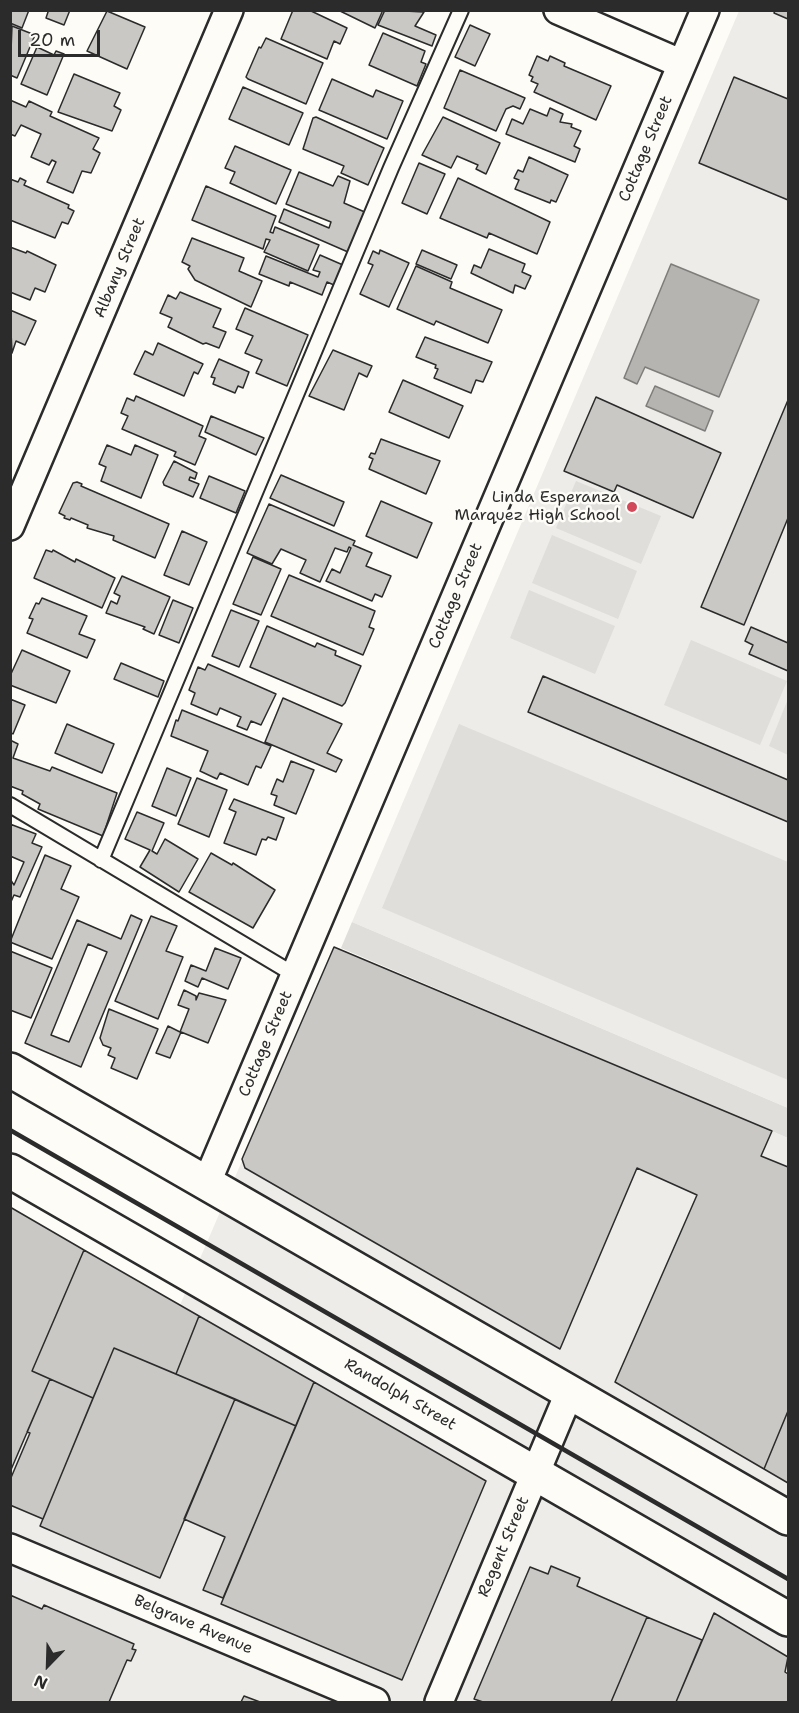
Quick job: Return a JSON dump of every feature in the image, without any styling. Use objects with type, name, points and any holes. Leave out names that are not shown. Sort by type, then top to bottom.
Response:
[{"type":"street","name":"Albany Street","points":[[10,526],[229,10]]},
{"type":"street","points":[[558,10],[682,64]]},
{"type":"street","name":"Cottage Street","points":[[207,1182],[705,10]]},
{"type":"street","points":[[10,1070],[789,1518]]},
{"type":"street","name":"Randolph Street","points":[[10,1171],[789,1619]]},
{"type":"street","name":"Regent Street","points":[[438,1702],[570,1391]]},
{"type":"street","name":"Belgrave Avenue","points":[[10,1548],[375,1702]]},
{"type":"lane","points":[[101,860],[391,168],[461,10]]},
{"type":"lane","points":[[10,805],[295,975]]},
{"type":"shaded area","name":"Linda Esperanza Marquez High School","points":[[739,11],[788,11],[788,1108],[352,922]]},
{"type":"shaded area","points":[[671,264],[759,300],[719,397],[645,367],[637,384],[624,378]]},
{"type":"shaded area","points":[[655,386],[713,411],[705,431],[646,406]]},
{"type":"shaded area","points":[[576,481],[661,516],[641,564],[556,528]]},
{"type":"shaded area","points":[[552,535],[637,571],[618,619],[532,583]]},
{"type":"shaded area","points":[[529,590],[615,626],[595,674],[510,638]]},
{"type":"shaded area","points":[[691,640],[787,681],[760,745],[664,705]]},
{"type":"shaded area","points":[[788,699],[788,755],[769,746]]},
{"type":"shaded area","points":[[459,724],[788,862],[788,1080],[382,908]]},
{"type":"shaded area","points":[[352,922],[788,1108],[788,1138],[341,948]]},
{"type":"shaded area","points":[[334,947],[788,1138],[788,1702],[11,1702],[10,1207],[180,1305]]},
{"type":"building","points":[[10,10],[29,10],[22,28],[10,23]]},
{"type":"building","points":[[46,10],[70,10],[64,25],[46,18],[48,12]]},
{"type":"building","points":[[293,10],[309,10],[347,28],[340,44],[334,41],[327,59],[281,39]]},
{"type":"building","points":[[338,10],[383,10],[375,28]]},
{"type":"building","points":[[385,10],[424,12],[415,26],[436,35],[432,46],[378,25]]},
{"type":"building","points":[[775,10],[788,10],[788,19],[774,13]]},
{"type":"building","points":[[107,11],[145,27],[127,69],[87,51]]},
{"type":"building","points":[[470,25],[490,34],[475,66],[455,57]]},
{"type":"building","points":[[12,26],[35,35],[17,78],[10,75]]},
{"type":"building","points":[[383,33],[425,51],[421,62],[426,64],[417,86],[369,65]]},
{"type":"building","points":[[266,38],[323,63],[306,104],[246,77],[259,47],[261,48]]},
{"type":"building","points":[[37,47],[54,55],[56,51],[64,54],[47,95],[21,84]]},
{"type":"building","points":[[537,56],[548,61],[550,56],[565,63],[564,66],[611,86],[596,120],[534,92],[538,84],[531,81],[533,77],[529,75]]},
{"type":"building","points":[[460,70],[525,98],[520,109],[513,106],[506,109],[496,131],[444,108]]},
{"type":"building","points":[[74,74],[120,93],[114,106],[121,110],[112,131],[58,112]]},
{"type":"building","points":[[734,77],[788,99],[788,200],[699,163]]},
{"type":"building","points":[[332,79],[373,97],[376,90],[403,101],[387,139],[319,110]]},
{"type":"building","points":[[243,87],[303,113],[289,145],[229,119]]},
{"type":"building","points":[[10,100],[26,107],[29,101],[52,112],[50,116],[99,138],[93,149],[100,153],[91,173],[82,171],[73,193],[47,182],[56,162],[52,160],[49,165],[31,157],[41,134],[21,125],[15,136],[10,134]]},
{"type":"building","points":[[550,108],[563,114],[560,122],[572,124],[571,127],[581,131],[574,146],[580,149],[575,162],[506,134],[512,119],[523,124],[530,109],[547,116]]},
{"type":"building","points":[[316,117],[384,148],[368,185],[341,173],[344,166],[303,149],[313,118]]},
{"type":"building","points":[[443,117],[500,143],[486,174],[476,169],[478,165],[457,156],[451,168],[422,155]]},
{"type":"building","points":[[235,146],[291,170],[276,204],[230,183],[235,172],[225,168]]},
{"type":"building","points":[[529,157],[568,175],[556,202],[551,200],[550,203],[515,189],[519,180],[514,178],[518,170],[523,172]]},
{"type":"building","points":[[419,163],[445,174],[427,214],[402,203]]},
{"type":"building","points":[[299,172],[333,186],[338,176],[350,181],[344,203],[367,213],[348,252],[279,222],[284,209],[329,228],[331,222],[286,204]]},
{"type":"building","points":[[20,178],[26,181],[24,185],[69,205],[68,208],[74,211],[68,224],[62,222],[55,238],[10,220],[10,179],[18,182]]},
{"type":"building","points":[[458,178],[550,222],[537,254],[489,233],[487,238],[440,218]]},
{"type":"building","points":[[206,186],[276,216],[270,232],[273,233],[275,227],[319,245],[308,271],[264,252],[270,240],[266,239],[263,249],[192,220]]},
{"type":"building","points":[[192,238],[244,258],[239,271],[262,281],[251,307],[195,280],[188,269],[190,266],[182,262]]},
{"type":"building","points":[[10,247],[26,253],[27,251],[56,265],[45,292],[35,288],[30,300],[10,292]]},
{"type":"building","points":[[489,249],[525,264],[522,272],[531,276],[525,289],[515,285],[513,293],[471,273],[474,265],[481,268]]},
{"type":"building","points":[[380,250],[409,263],[389,307],[360,294],[373,265],[368,263],[373,251],[379,254]]},
{"type":"building","points":[[422,250],[457,265],[451,279],[416,264]]},
{"type":"building","points":[[320,255],[343,265],[334,285],[327,282],[322,295],[290,282],[289,286],[259,274],[266,256],[318,277],[320,272],[313,270]]},
{"type":"building","points":[[416,266],[452,282],[450,288],[502,310],[488,343],[436,321],[434,325],[397,309]]},
{"type":"building","points":[[180,292],[221,309],[213,327],[226,332],[219,348],[203,344],[168,327],[172,318],[160,313],[168,295],[176,299]]},
{"type":"building","points":[[245,308],[308,335],[287,386],[256,373],[262,360],[245,353],[253,336],[236,329]]},
{"type":"building","points":[[10,310],[36,321],[25,345],[16,341],[12,353]]},
{"type":"building","points":[[425,337],[492,362],[483,382],[476,380],[471,393],[434,378],[438,369],[435,368],[436,365],[416,357]]},
{"type":"building","points":[[158,343],[203,364],[198,374],[194,372],[184,396],[134,374],[145,351],[153,355]]},
{"type":"building","points":[[333,350],[372,366],[367,377],[359,373],[344,410],[309,396]]},
{"type":"building","points":[[219,359],[249,372],[243,388],[238,386],[235,393],[213,384],[215,378],[211,377]]},
{"type":"building","points":[[403,380],[463,406],[449,438],[389,412]]},
{"type":"building","points":[[136,396],[203,426],[199,436],[206,439],[195,465],[174,456],[176,452],[122,429],[128,416],[121,413],[127,398],[134,401]]},
{"type":"building","points":[[596,397],[721,453],[693,518],[617,485],[614,492],[564,471]]},
{"type":"building","points":[[788,400],[788,518],[744,625],[701,607]]},
{"type":"building","points":[[211,416],[264,438],[256,455],[205,432]]},
{"type":"building","points":[[381,439],[440,461],[426,494],[369,469],[373,459],[369,457],[371,453],[375,454]]},
{"type":"building","points":[[107,445],[131,455],[135,445],[158,455],[141,498],[101,481],[106,467],[99,464]]},
{"type":"building","points":[[174,461],[197,473],[195,479],[190,477],[189,480],[199,484],[193,497],[164,485],[163,482]]},
{"type":"building","points":[[281,475],[344,502],[334,526],[270,498]]},
{"type":"building","points":[[209,476],[245,491],[236,513],[200,498]]},
{"type":"building","points":[[73,483],[82,484],[81,486],[169,524],[155,558],[113,540],[114,536],[87,528],[88,525],[71,518],[70,520],[64,518],[65,516],[59,513]]},
{"type":"building","points":[[381,501],[432,523],[417,558],[366,536]]},
{"type":"building","points":[[269,504],[355,541],[353,545],[372,553],[366,566],[391,576],[382,597],[375,594],[372,601],[326,581],[332,569],[340,573],[351,548],[349,547],[347,552],[335,548],[320,582],[300,573],[306,560],[281,549],[272,564],[247,553]]},
{"type":"building","points":[[182,531],[207,542],[189,585],[164,575]]},
{"type":"building","points":[[46,550],[52,552],[53,550],[75,562],[76,559],[115,578],[102,608],[34,578]]},
{"type":"building","points":[[253,557],[281,569],[261,615],[233,604]]},
{"type":"building","points":[[289,575],[375,611],[369,627],[374,629],[363,655],[271,616]]},
{"type":"building","points":[[122,576],[170,597],[154,634],[143,629],[145,627],[106,613],[111,601],[117,604],[120,596],[114,593]]},
{"type":"building","points":[[42,598],[87,616],[79,634],[95,640],[87,658],[27,633],[33,619],[29,618],[36,603],[39,604]]},
{"type":"building","points":[[173,600],[193,608],[179,643],[159,635]]},
{"type":"building","points":[[231,610],[259,621],[239,667],[212,656]]},
{"type":"building","points":[[267,626],[315,647],[317,643],[336,651],[335,655],[361,666],[342,706],[250,667]]},
{"type":"building","points":[[751,627],[788,643],[788,671],[749,654],[753,645],[745,641]]},
{"type":"building","points":[[22,650],[70,671],[56,703],[10,685],[10,676]]},
{"type":"building","points":[[121,663],[164,681],[158,697],[114,679]]},
{"type":"building","points":[[208,664],[276,694],[261,725],[251,721],[247,730],[237,726],[241,717],[220,708],[217,715],[191,704],[195,693],[189,690],[198,667],[205,670]]},
{"type":"building","points":[[543,676],[788,780],[788,822],[528,712]]},
{"type":"building","points":[[283,698],[342,724],[327,753],[342,760],[336,772],[265,742]]},
{"type":"building","points":[[10,699],[25,705],[13,734],[10,732]]},
{"type":"building","points":[[182,710],[271,746],[261,768],[256,766],[248,785],[220,773],[217,779],[200,771],[208,751],[171,736]]},
{"type":"building","points":[[67,724],[114,744],[102,773],[55,753]]},
{"type":"building","points":[[10,740],[18,744],[13,758],[50,771],[52,767],[117,793],[103,836],[38,809],[40,804],[22,794],[23,791],[10,786]]},
{"type":"building","points":[[291,761],[314,770],[296,814],[274,805],[277,796],[271,794],[277,779],[283,782]]},
{"type":"building","points":[[167,768],[191,778],[176,816],[152,806]]},
{"type":"building","points":[[197,778],[227,790],[209,837],[178,824]]},
{"type":"building","points":[[234,799],[284,818],[276,840],[268,837],[266,840],[262,839],[256,855],[224,843],[236,812],[229,809]]},
{"type":"building","points":[[137,812],[164,823],[152,851],[157,854],[165,839],[198,859],[179,892],[140,867],[150,850],[125,839]]},
{"type":"building","points":[[10,824],[36,834],[32,843],[42,847],[20,897],[14,895],[10,904],[10,879],[14,885],[24,862],[10,856]]},
{"type":"building","points":[[211,853],[232,865],[233,863],[275,890],[253,928],[189,892]]},
{"type":"building","points":[[45,855],[71,866],[61,889],[79,897],[52,959],[10,942]]},
{"type":"building","points":[[131,915],[142,920],[81,1067],[25,1043],[77,920],[121,939]],"holes":[[[88,944],[107,952],[69,1042],[51,1035]]]},
{"type":"building","points":[[151,916],[177,926],[166,951],[183,957],[158,1019],[115,1001]]},
{"type":"building","points":[[334,947],[772,1131],[761,1156],[788,1167],[788,1411],[764,1469],[615,1382],[697,1195],[637,1168],[560,1349],[245,1168],[242,1159]]},
{"type":"building","points":[[215,948],[241,958],[228,989],[202,978],[198,987],[185,981],[191,965],[206,971]]},
{"type":"building","points":[[10,951],[52,968],[31,1018],[10,1010]]},
{"type":"building","points":[[184,990],[196,996],[196,1000],[199,993],[226,1000],[208,1043],[181,1032],[170,1058],[156,1053],[168,1026],[180,1032],[189,1009],[178,1005]]},
{"type":"building","points":[[109,1009],[158,1029],[137,1079],[111,1068],[115,1058],[108,1055],[111,1048],[103,1045],[100,1038]]},
{"type":"building","points":[[10,1207],[84,1250],[32,1371],[50,1379],[10,1472]]},
{"type":"building","points":[[84,1250],[199,1316],[176,1374],[114,1348],[93,1398],[32,1371]]},
{"type":"building","points":[[199,1316],[314,1382],[296,1426],[176,1374]]},
{"type":"building","points":[[114,1348],[235,1399],[160,1578],[40,1526]]},
{"type":"building","points":[[50,1379],[93,1398],[43,1519],[10,1505],[10,1480],[30,1433],[27,1432]]},
{"type":"building","points":[[314,1382],[486,1481],[402,1680],[221,1604]]},
{"type":"building","points":[[235,1399],[296,1426],[223,1598],[203,1590],[225,1537],[184,1519]]},
{"type":"building","points":[[788,1411],[788,1483],[764,1469]]},
{"type":"building","points":[[551,1566],[580,1578],[577,1586],[647,1617],[611,1702],[483,1702],[474,1699],[530,1567],[548,1574]]},
{"type":"building","points":[[10,1595],[42,1609],[44,1605],[134,1644],[132,1649],[136,1650],[131,1661],[127,1660],[109,1702],[10,1702]]},
{"type":"building","points":[[714,1613],[788,1657],[785,1672],[788,1674],[788,1702],[676,1702]]},
{"type":"building","points":[[647,1617],[702,1640],[676,1702],[611,1702]]},
{"type":"building","points":[[244,1696],[260,1702],[241,1702]]},
{"type":"railway","points":[[10,1130],[788,1579]]},
{"type":"place","name":"Linda Esperanza Marquez High School","points":[[632,507]]}]
